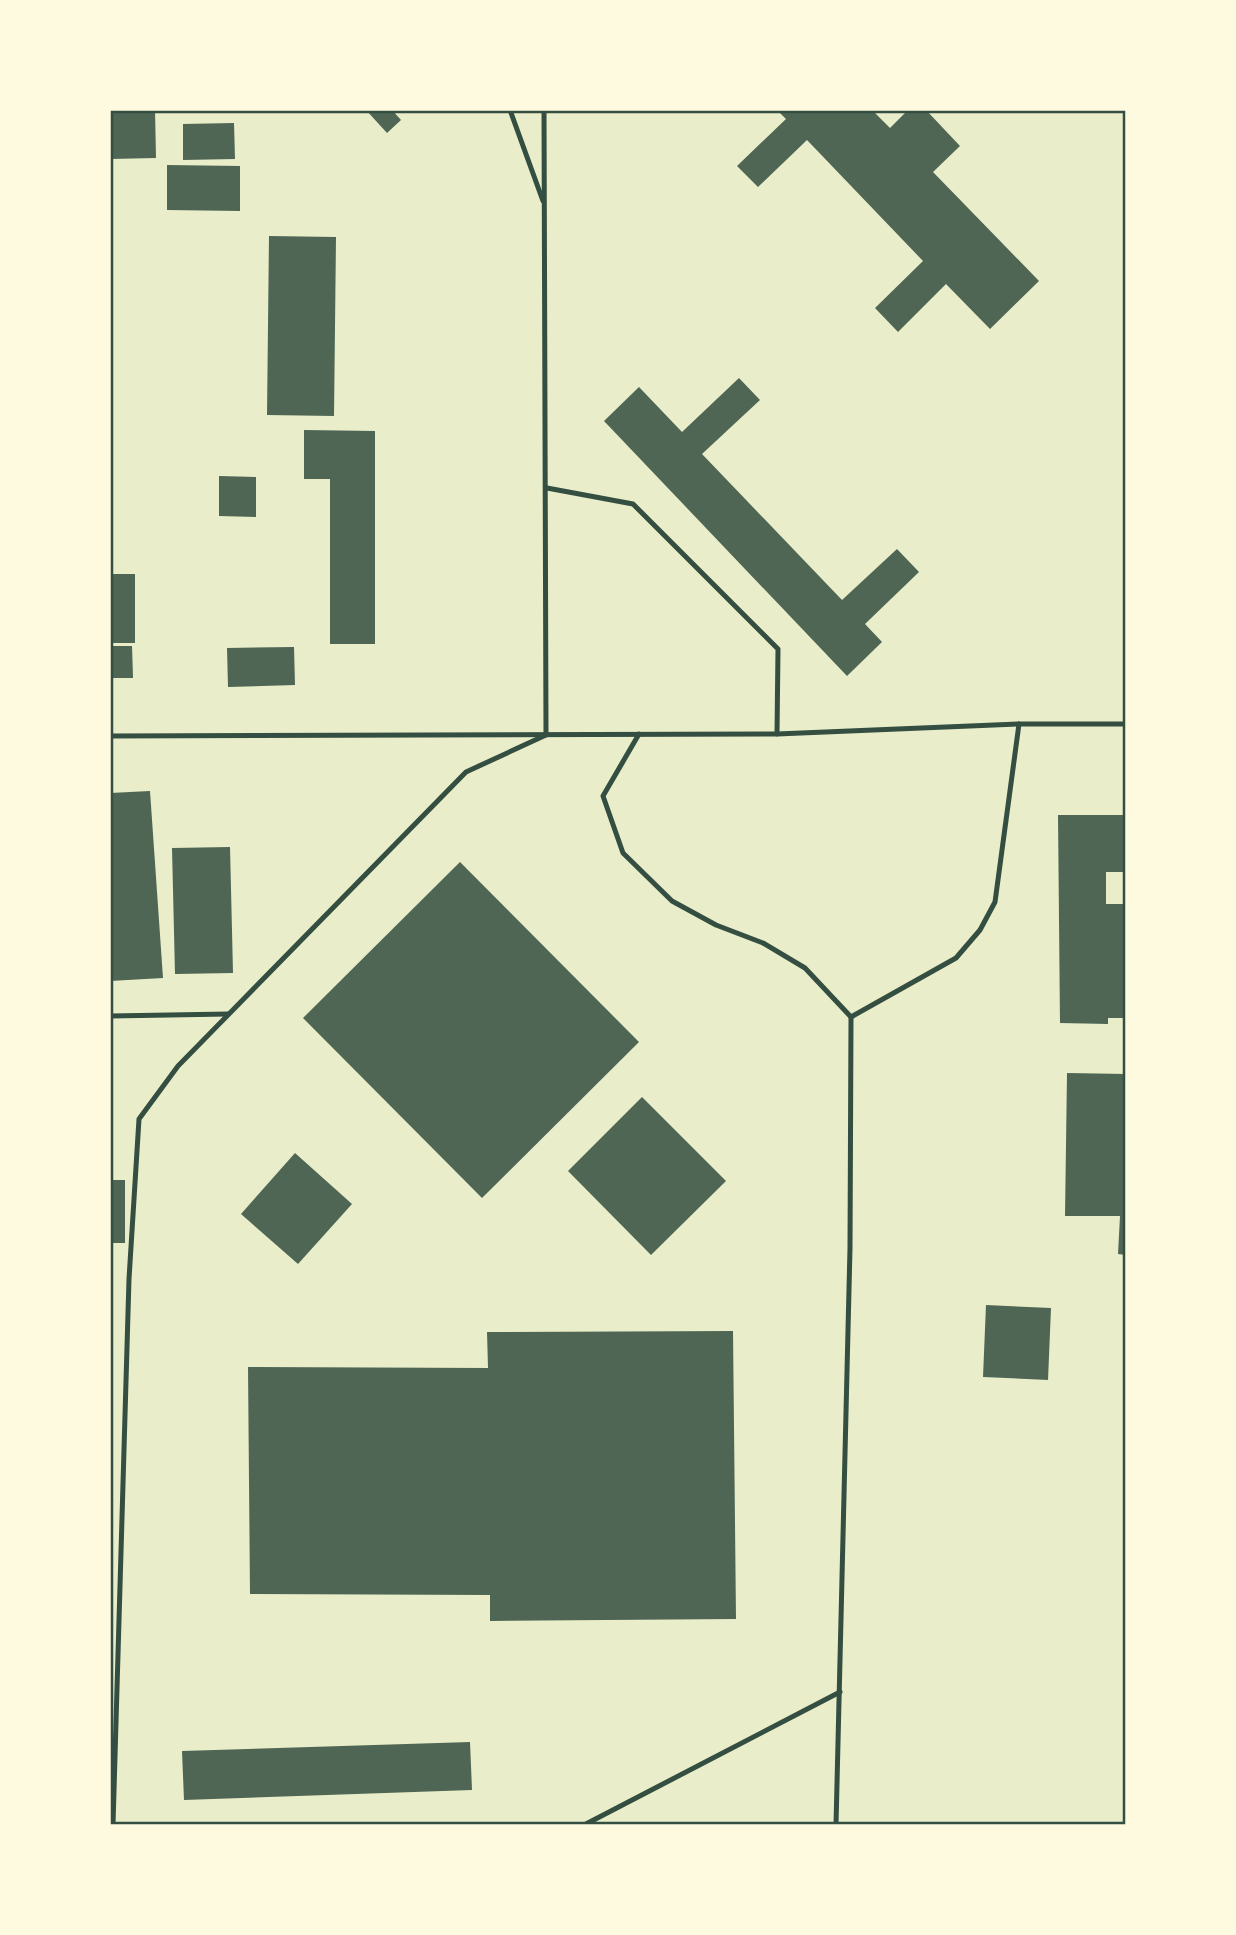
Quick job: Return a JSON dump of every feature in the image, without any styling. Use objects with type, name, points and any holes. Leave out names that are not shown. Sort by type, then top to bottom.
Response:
[{"type":"lane","points":[[510,110],[545,208]]},
{"type":"lane","points":[[544,110],[546,735]]},
{"type":"lane","points":[[547,488],[633,504],[778,649],[776,734]]},
{"type":"lane","points":[[851,1017],[956,958],[980,930],[995,902],[1019,724]]},
{"type":"lane","points":[[110,736],[776,734],[1019,724],[1126,724]]},
{"type":"lane","points":[[639,734],[603,796],[623,853],[672,901],[716,925],[763,943],[805,968],[851,1017],[850,1248],[836,1825]]},
{"type":"lane","points":[[113,1825],[128,1293],[139,1119],[178,1066],[466,772],[546,735]]},
{"type":"lane","points":[[110,1016],[228,1014]]},
{"type":"lane","points":[[584,1825],[840,1692]]},
{"type":"building","points":[[110,110],[155,110],[156,158],[110,159]]},
{"type":"building","points":[[366,110],[392,110],[401,120],[387,133]]},
{"type":"building","points":[[777,110],[872,110],[890,128],[908,110],[926,110],[960,146],[933,172],[1039,281],[990,329],[946,284],[898,332],[875,308],[923,261],[807,140],[758,187],[737,166],[786,119]]},
{"type":"building","points":[[234,123],[235,159],[183,160],[183,124]]},
{"type":"building","points":[[167,165],[240,166],[240,211],[167,210]]},
{"type":"building","points":[[269,236],[336,237],[334,416],[267,415]]},
{"type":"building","points":[[739,378],[760,400],[702,454],[842,600],[897,549],[919,572],[865,624],[882,642],[847,676],[604,421],[639,387],[682,432]]},
{"type":"building","points":[[304,430],[375,431],[375,644],[330,644],[330,479],[304,479]]},
{"type":"building","points":[[219,476],[256,477],[256,517],[219,516]]},
{"type":"building","points":[[110,574],[135,574],[135,643],[110,643]]},
{"type":"building","points":[[110,646],[132,646],[133,678],[110,678]]},
{"type":"building","points":[[294,647],[295,685],[228,687],[227,648]]},
{"type":"building","points":[[150,791],[163,978],[110,981],[110,793]]},
{"type":"building","points":[[1058,815],[1126,815],[1126,872],[1106,872],[1106,904],[1126,904],[1126,1018],[1108,1018],[1108,1024],[1060,1023]]},
{"type":"building","points":[[230,847],[233,973],[175,974],[172,848]]},
{"type":"building","points":[[460,862],[639,1042],[482,1198],[303,1018]]},
{"type":"building","points":[[1067,1073],[1126,1074],[1126,1255],[1118,1254],[1120,1216],[1065,1216]]},
{"type":"building","points":[[642,1097],[726,1181],[651,1255],[568,1171]]},
{"type":"building","points":[[295,1153],[352,1204],[298,1264],[241,1214]]},
{"type":"building","points":[[110,1180],[125,1180],[125,1243],[110,1243]]},
{"type":"building","points":[[986,1305],[1051,1308],[1048,1380],[983,1377]]},
{"type":"building","points":[[733,1331],[736,1619],[490,1621],[490,1595],[250,1594],[248,1367],[488,1368],[487,1332]]},
{"type":"building","points":[[470,1742],[472,1790],[184,1800],[182,1751]]}]
